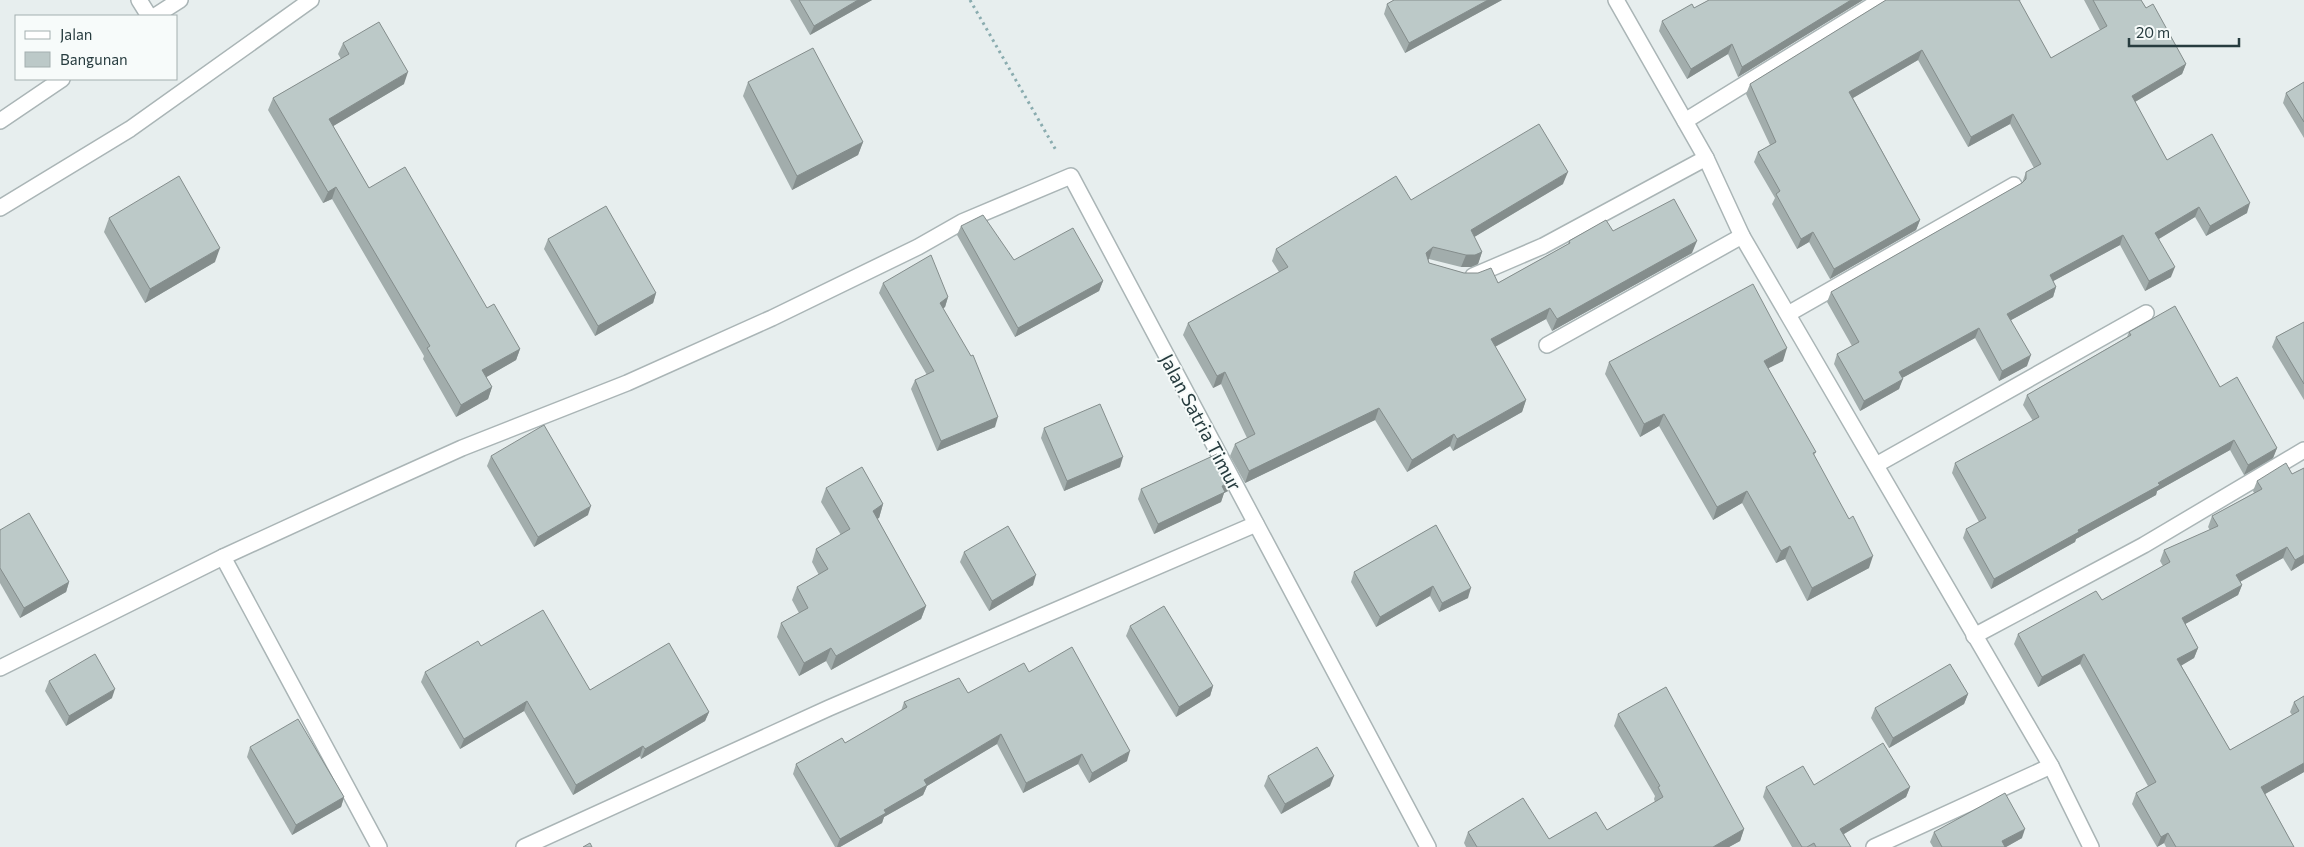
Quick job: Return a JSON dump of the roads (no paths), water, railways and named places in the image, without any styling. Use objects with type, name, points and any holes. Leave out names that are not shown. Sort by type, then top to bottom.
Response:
[{"type":"street","points":[[139,0],[148,15]]},
{"type":"street","points":[[157,15],[180,0]]},
{"type":"street","points":[[0,208],[130,129],[311,0]]},
{"type":"street","points":[[1616,0],[1706,158],[1742,236],[2051,766],[2091,847]]},
{"type":"street","points":[[1685,121],[1881,0]]},
{"type":"street","points":[[0,121],[61,80]]},
{"type":"street","points":[[1460,276],[1473,276],[1543,246],[1706,158]]},
{"type":"street","name":"Jalan Satria Timur","points":[[223,557],[462,448],[646,375],[772,318],[918,247],[962,222],[1071,176],[1428,847]]},
{"type":"street","points":[[1788,314],[2014,185]]},
{"type":"street","points":[[1547,345],[1742,236]]},
{"type":"street","points":[[1876,465],[2146,313]]},
{"type":"street","points":[[1974,636],[2144,544],[2304,450]]},
{"type":"street","points":[[524,847],[838,704],[1256,524]]},
{"type":"street","points":[[0,668],[223,557],[379,847]]},
{"type":"street","points":[[1874,847],[2051,766]]}]
